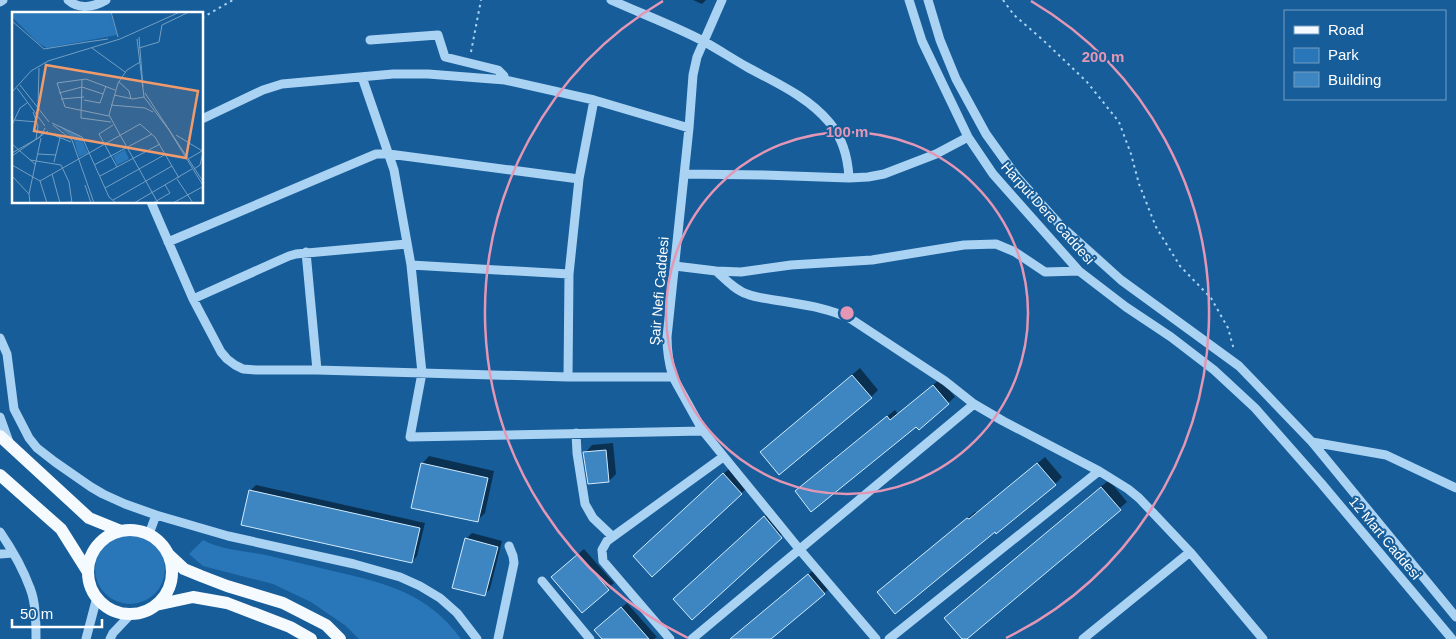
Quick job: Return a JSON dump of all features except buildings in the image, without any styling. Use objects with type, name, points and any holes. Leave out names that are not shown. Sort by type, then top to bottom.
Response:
[{"type":"main road","points":[[0,436],[89,518],[121,531]]},
{"type":"main road","points":[[0,474],[61,529],[88,572]]},
{"type":"main road","points":[[311,639],[290,626],[227,603],[193,597],[156,605],[144,611],[131,614],[118,612],[106,606],[97,597],[90,585],[88,572],[90,559],[97,546],[108,537],[121,531],[135,530],[149,534],[161,543],[169,555],[184,569],[227,586],[284,603],[326,626],[340,639]]},
{"type":"main road","points":[[156,605],[165,595],[171,583],[172,569],[169,555]]},
{"type":"street","points":[[68,0],[74,4],[87,7],[106,0]]},
{"type":"street","points":[[611,0],[704,42],[787,88],[820,112],[840,139],[846,155],[848,178]]},
{"type":"street","name":"Şair Nefi Caddesi","points":[[722,0],[697,57],[693,75],[667,347],[669,363],[673,377],[703,431],[800,550],[876,639]]},
{"type":"street","name":"Harput Dere Caddesi","points":[[909,0],[922,41],[968,137],[993,174],[1080,271],[1126,307],[1171,337],[1214,370],[1255,408],[1297,456]]},
{"type":"street","name":"Harput Dere Caddesi","points":[[928,0],[940,40],[956,79],[986,134],[1017,177],[1061,226],[1121,280],[1239,366],[1312,442]]},
{"type":"street","points":[[370,40],[438,35],[445,57],[498,70],[502,72],[505,80]]},
{"type":"street","points":[[204,118],[282,84],[393,74],[428,74],[505,80],[594,100],[689,128]]},
{"type":"street","points":[[362,77],[394,170],[411,265],[422,373],[410,437],[703,431]]},
{"type":"street","points":[[568,377],[569,274],[579,179],[594,100]]},
{"type":"street","points":[[684,174],[868,177],[884,174],[936,154],[968,137]]},
{"type":"street","points":[[168,242],[370,156],[382,153],[579,179]]},
{"type":"street","points":[[152,204],[193,299],[221,352],[235,366],[244,369],[568,377],[673,377]]},
{"type":"street","points":[[193,299],[289,256],[306,252],[406,244]]},
{"type":"street","points":[[675,266],[741,272],[791,265],[872,260],[964,246],[996,244],[1015,252],[1045,272],[1080,271]]},
{"type":"street","points":[[306,252],[316,370]]},
{"type":"street","points":[[411,265],[569,274]]},
{"type":"street","points":[[716,271],[746,294],[819,307],[851,319],[945,382],[974,404],[1115,480],[1139,498],[1190,552],[1263,639]]},
{"type":"street","points":[[0,338],[7,354],[14,409],[22,427],[37,448],[103,494],[156,515],[228,536],[354,564],[400,577],[440,598],[457,613],[478,639]]},
{"type":"street","points":[[692,639],[974,404]]},
{"type":"street","points":[[0,417],[10,446]]},
{"type":"street","points":[[576,433],[577,453],[585,504],[593,518],[612,537]]},
{"type":"street","points":[[1312,442],[1386,455],[1456,488]]},
{"type":"street","name":"12 Mart Caddesi","points":[[1312,442],[1456,617]]},
{"type":"street","points":[[26,461],[37,448]]},
{"type":"street","name":"12 Mart Caddesi","points":[[1297,456],[1452,639]]},
{"type":"street","points":[[670,639],[603,561],[602,550],[612,537],[723,457]]},
{"type":"street","points":[[889,639],[1099,471]]},
{"type":"street","points":[[149,534],[156,515]]},
{"type":"street","points":[[0,532],[13,553],[30,589],[36,622],[36,639]]},
{"type":"street","points":[[498,639],[514,562],[510,546]]},
{"type":"street","points":[[1083,639],[1190,552]]},
{"type":"street","points":[[0,554],[13,553]]},
{"type":"street","points":[[542,580],[590,639]]},
{"type":"street","points":[[86,639],[97,597]]},
{"type":"street","points":[[110,639],[113,633],[131,614]]},
{"type":"path","points":[[204,17],[233,0]]},
{"type":"path","points":[[469,63],[481,0]]},
{"type":"path","points":[[1002,0],[1014,15],[1086,82],[1119,122],[1131,154],[1139,184],[1156,227],[1180,266],[1211,298],[1228,328],[1239,366]]},
{"type":"green space","points":[[130,534],[143,537],[155,544],[162,556],[165,569],[162,582],[155,594],[143,601],[130,604],[117,601],[105,594],[98,582],[95,569],[98,556],[105,544],[117,537]]},
{"type":"green space","points":[[203,540],[226,548],[266,555],[352,575],[404,592],[420,600],[434,611],[448,623],[461,639],[359,639],[346,626],[311,602],[273,584],[203,566],[189,554]]}]
